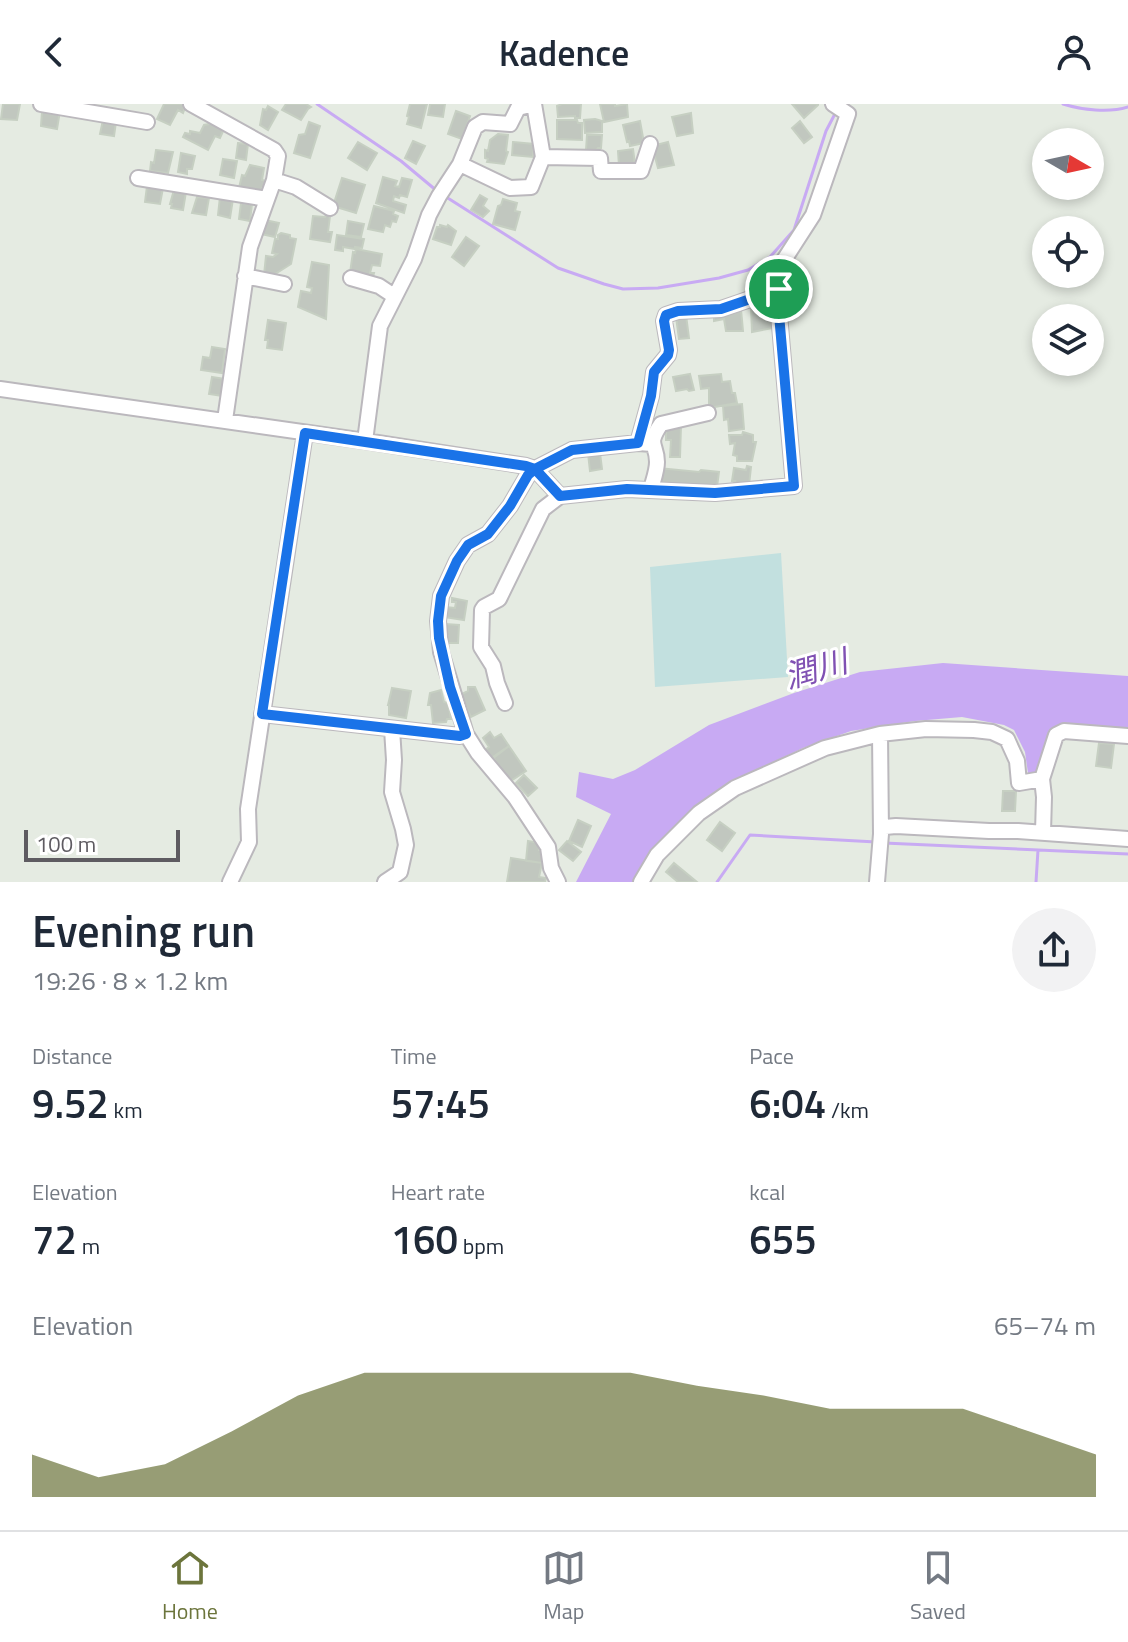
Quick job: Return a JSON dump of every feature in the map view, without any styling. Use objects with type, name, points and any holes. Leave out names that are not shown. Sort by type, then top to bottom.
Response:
[{"type":"street","points":[[41,104],[147,122]]},
{"type":"street","points":[[191,104],[274,150],[278,156],[274,180],[250,247],[225,420]]},
{"type":"street","points":[[365,441],[380,326],[414,259],[429,215],[460,164],[475,127],[483,122],[510,124],[518,108],[534,104],[543,157],[531,187],[510,188],[460,164]]},
{"type":"street","points":[[505,703],[493,666],[481,647],[482,610],[499,599],[543,509],[560,496],[609,490],[715,493],[794,486],[779,289],[784,260],[808,225],[819,201],[848,114],[837,107]]},
{"type":"street","points":[[543,157],[600,158],[601,171],[641,171],[650,144]]},
{"type":"street","points":[[138,178],[267,199]]},
{"type":"street","points":[[274,180],[296,187],[330,208]]},
{"type":"street","points":[[245,276],[284,284]]},
{"type":"street","points":[[351,278],[379,286],[394,296]]},
{"type":"street","points":[[645,443],[654,372],[669,350],[664,321],[666,315],[678,311],[721,309],[779,289]]},
{"type":"street","points":[[0,389],[526,466],[535,469],[560,496]]},
{"type":"street","points":[[645,443],[661,424],[708,413]]},
{"type":"street","points":[[230,882],[249,842],[248,809],[305,433]]},
{"type":"street","points":[[558,882],[551,868],[548,847],[515,797],[466,734],[441,652],[438,621],[441,596],[468,545],[488,534],[510,506],[528,475],[572,450],[645,443],[654,447],[657,465],[651,489]]},
{"type":"street","points":[[262,714],[460,736],[466,734]]},
{"type":"street","points":[[385,882],[400,872],[406,845],[392,792],[392,729]]},
{"type":"street","points":[[641,882],[657,855],[699,813],[735,788],[825,748],[880,734],[926,729],[992,732],[1007,739],[1017,761],[1019,783],[1042,779]]},
{"type":"street","points":[[1037,832],[1044,797],[1042,779],[1056,735],[1064,731],[1128,736]]},
{"type":"street","points":[[877,882],[881,834],[880,734]]},
{"type":"street","points":[[881,834],[882,829],[889,826],[1128,839]]},
{"type":"shaded area","points":[[781,553],[788,677],[655,687],[650,567]]},
{"type":"shaded area","points":[[943,663],[1128,676],[1128,730],[1062,727],[1039,775],[1028,773],[1025,752],[1014,730],[1004,725],[962,717],[851,731],[803,748],[750,773],[699,805],[636,882],[576,882],[611,814],[576,797],[579,772],[613,779],[635,770],[709,725],[794,693],[860,672]]},
{"type":"building","points":[[3,104],[20,104],[17,120],[1,119]]},
{"type":"building","points":[[164,104],[186,105],[183,113],[178,110],[170,125],[157,119]]},
{"type":"building","points":[[286,104],[311,107],[301,120],[282,110]]},
{"type":"building","points":[[410,104],[427,104],[421,128],[407,124]]},
{"type":"building","points":[[430,104],[445,104],[443,117],[428,115]]},
{"type":"building","points":[[581,104],[580,118],[558,117],[557,106]]},
{"type":"building","points":[[600,104],[627,104],[628,117],[604,122]]},
{"type":"building","points":[[792,104],[818,104],[818,105],[804,118]]},
{"type":"building","points":[[268,106],[278,112],[268,130],[260,125],[263,109],[266,110]]},
{"type":"building","points":[[42,111],[60,111],[57,129],[41,126]]},
{"type":"building","points":[[456,111],[470,116],[462,139],[448,134]]},
{"type":"building","points":[[691,113],[693,133],[677,136],[672,117]]},
{"type":"building","points":[[103,120],[116,122],[114,136],[100,134]]},
{"type":"building","points":[[211,120],[225,127],[220,138],[215,136],[208,150],[183,137],[190,131],[200,133]]},
{"type":"building","points":[[557,120],[582,123],[582,140],[557,139]]},
{"type":"building","points":[[584,120],[602,121],[602,132],[585,133]]},
{"type":"building","points":[[640,121],[644,143],[630,146],[623,125]]},
{"type":"building","points":[[800,121],[812,137],[804,143],[792,128]]},
{"type":"building","points":[[309,122],[320,126],[310,158],[294,153],[299,135],[305,134]]},
{"type":"building","points":[[498,134],[508,135],[504,164],[487,162],[485,158],[490,140]]},
{"type":"building","points":[[587,135],[602,135],[601,148],[586,150]]},
{"type":"building","points":[[413,141],[425,146],[416,164],[405,158]]},
{"type":"building","points":[[358,142],[377,153],[367,170],[348,158]]},
{"type":"building","points":[[513,142],[534,144],[533,157],[512,155]]},
{"type":"building","points":[[668,142],[674,165],[658,168],[652,146]]},
{"type":"building","points":[[238,143],[248,144],[246,160],[236,158]]},
{"type":"building","points":[[633,149],[635,164],[619,166],[618,151]]},
{"type":"building","points":[[156,150],[173,152],[168,173],[150,171]]},
{"type":"building","points":[[181,153],[195,156],[192,169],[187,169],[187,174],[178,172]]},
{"type":"building","points":[[223,159],[237,161],[234,178],[220,175]]},
{"type":"building","points":[[250,165],[264,168],[262,180],[267,181],[261,192],[239,188],[242,175],[245,176]]},
{"type":"building","points":[[383,177],[397,181],[395,186],[399,187],[402,178],[412,180],[407,197],[394,196],[393,201],[406,205],[404,213],[376,203]]},
{"type":"building","points":[[342,178],[365,185],[356,213],[333,206]]},
{"type":"building","points":[[147,186],[163,188],[160,204],[145,202]]},
{"type":"building","points":[[174,190],[186,192],[183,210],[171,208]]},
{"type":"building","points":[[480,195],[487,199],[483,206],[489,211],[483,217],[471,210]]},
{"type":"building","points":[[197,197],[209,198],[206,215],[192,213]]},
{"type":"building","points":[[220,197],[233,199],[230,218],[218,215]]},
{"type":"building","points":[[503,199],[517,203],[515,211],[520,212],[515,230],[493,224]]},
{"type":"building","points":[[252,201],[250,221],[239,219],[241,203],[249,204]]},
{"type":"building","points":[[374,206],[394,211],[393,214],[398,216],[390,227],[385,225],[383,232],[368,229]]},
{"type":"building","points":[[313,216],[330,216],[330,242],[310,239]]},
{"type":"building","points":[[265,220],[279,223],[275,237],[261,234]]},
{"type":"building","points":[[348,221],[364,224],[361,237],[346,235]]},
{"type":"building","points":[[440,225],[448,225],[456,231],[451,245],[433,239]]},
{"type":"building","points":[[281,233],[296,239],[291,264],[272,276],[264,275],[266,256],[277,254],[272,253],[275,239]]},
{"type":"building","points":[[337,235],[364,239],[362,248],[343,247],[343,251],[335,250]]},
{"type":"building","points":[[466,237],[479,246],[464,266],[452,257]]},
{"type":"building","points":[[356,249],[382,254],[380,266],[372,265],[370,273],[374,273],[373,277],[350,273]]},
{"type":"building","points":[[312,262],[329,265],[326,319],[298,307],[301,291],[311,293],[312,288],[307,287]]},
{"type":"building","points":[[773,299],[773,328],[752,332],[751,307]]},
{"type":"building","points":[[741,309],[743,331],[726,331],[724,319],[714,321],[714,313]]},
{"type":"building","points":[[686,315],[689,338],[679,339],[676,317]]},
{"type":"building","points":[[268,320],[286,323],[282,350],[267,348]]},
{"type":"building","points":[[212,347],[225,349],[222,373],[201,370],[203,357],[210,358]]},
{"type":"building","points":[[690,374],[694,390],[676,391],[673,377]]},
{"type":"building","points":[[721,374],[722,382],[730,381],[737,403],[709,408],[709,388],[701,389],[699,376]]},
{"type":"building","points":[[212,377],[226,379],[223,396],[209,394]]},
{"type":"building","points":[[742,404],[744,429],[729,431],[723,406]]},
{"type":"building","points":[[666,425],[681,426],[680,457],[670,457],[671,440],[666,440]]},
{"type":"building","points":[[743,432],[753,435],[753,442],[756,442],[752,461],[737,461],[737,456],[733,455],[735,443],[730,444],[729,435],[742,435]]},
{"type":"building","points":[[588,453],[600,453],[602,469],[590,471]]},
{"type":"building","points":[[747,466],[751,467],[749,485],[734,483],[734,468],[746,470]]},
{"type":"building","points":[[658,468],[719,472],[717,487],[656,486]]},
{"type":"building","points":[[452,598],[467,601],[464,620],[444,617],[446,607],[455,608],[456,602],[452,602]]},
{"type":"building","points":[[445,624],[459,625],[458,643],[448,643],[448,636],[444,636]]},
{"type":"building","points":[[468,687],[475,687],[485,710],[471,717],[460,695],[468,691]]},
{"type":"building","points":[[392,688],[411,691],[406,718],[389,715]]},
{"type":"building","points":[[441,690],[451,719],[433,723],[431,705],[428,705],[430,693]]},
{"type":"building","points":[[490,732],[494,738],[501,734],[509,746],[492,759],[485,750],[489,747],[483,738]]},
{"type":"building","points":[[1099,743],[1114,744],[1111,768],[1096,766]]},
{"type":"building","points":[[509,746],[526,771],[509,782],[493,757]]},
{"type":"building","points":[[524,775],[537,788],[528,796],[516,783]]},
{"type":"building","points":[[1003,791],[1016,791],[1015,811],[1002,811]]},
{"type":"building","points":[[578,820],[591,826],[582,847],[569,841]]},
{"type":"building","points":[[720,822],[735,833],[722,851],[707,840]]},
{"type":"building","points":[[528,841],[540,843],[542,863],[526,861]]},
{"type":"building","points":[[567,841],[581,852],[573,861],[559,850]]},
{"type":"building","points":[[511,858],[542,863],[539,877],[546,878],[545,882],[507,882]]},
{"type":"building","points":[[674,863],[697,882],[678,882],[666,872]]},
{"type":"waterway","points":[[317,104],[401,161],[437,191]]},
{"type":"waterway","points":[[1063,104],[1096,110],[1128,107]]},
{"type":"waterway","points":[[443,195],[558,268],[604,284],[623,289],[658,288],[719,278],[748,270],[770,257],[794,230],[826,131],[837,110]]},
{"type":"waterway","points":[[717,882],[750,835],[876,842]]},
{"type":"waterway","points":[[884,843],[1128,854]]},
{"type":"waterway","points":[[1036,882],[1038,850]]},
{"type":"route","points":[[779,289],[721,309],[678,311],[666,315],[668,355],[654,372],[638,443],[572,450],[535,469],[488,534],[468,545],[441,596],[438,621],[441,652],[466,734],[460,736],[262,714],[305,433],[526,466],[535,469],[560,496],[627,489],[715,493],[794,486],[779,289]]},
{"type":"water label","name":"潤川","points":[[816,669]]}]
